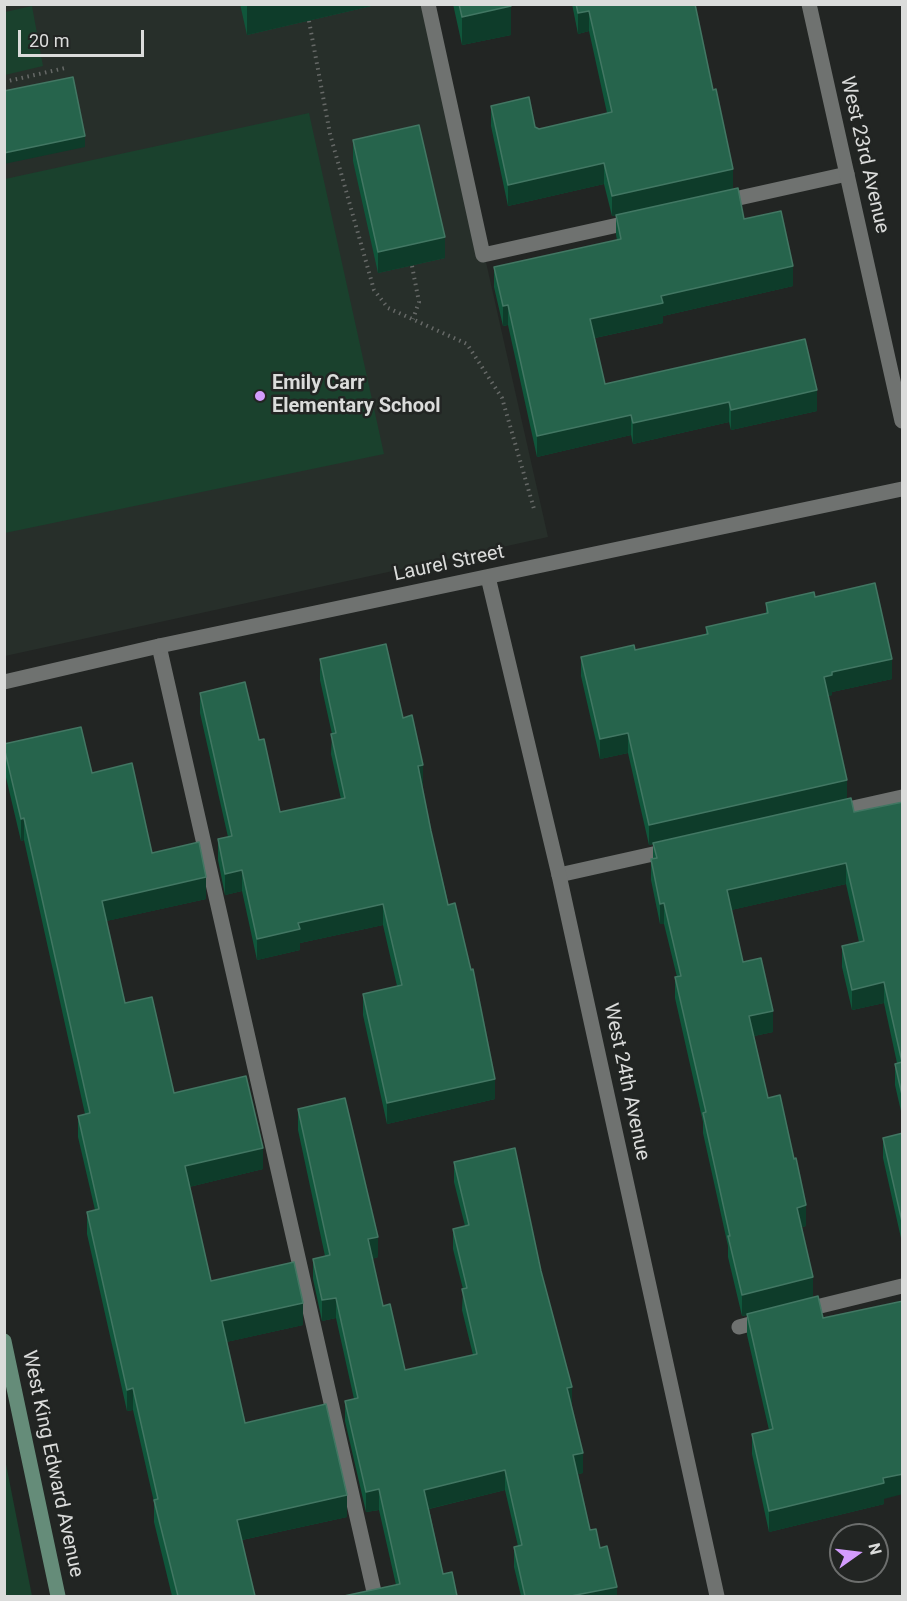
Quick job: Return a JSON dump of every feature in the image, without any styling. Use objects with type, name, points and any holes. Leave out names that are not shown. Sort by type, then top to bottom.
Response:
[{"type":"main road","name":"West King Edward Avenue","points":[[4,1341],[58,1596]]},
{"type":"street","points":[[428,4],[483,255],[647,219]]},
{"type":"street","name":"West 23rd Avenue","points":[[809,4],[903,421]]},
{"type":"street","points":[[706,206],[847,174]]},
{"type":"street","name":"Laurel Street","points":[[4,682],[159,646],[903,489]]},
{"type":"street","name":"West 24th Avenue","points":[[488,577],[559,875],[717,1596]]},
{"type":"street","points":[[159,646],[375,1596]]},
{"type":"street","points":[[821,815],[903,797]]},
{"type":"street","points":[[559,875],[682,847]]},
{"type":"street","points":[[739,1327],[903,1286]]},
{"type":"path","points":[[309,21],[330,134],[374,290],[388,308],[467,344],[502,398],[534,509]]},
{"type":"path","points":[[4,82],[65,68]]},
{"type":"path","points":[[412,266],[419,302],[413,319]]},
{"type":"shaded area","name":"Emily Carr Elementary School","points":[[4,5],[428,5],[548,537],[5,656]]},
{"type":"green space","points":[[32,6],[43,66],[5,75],[5,12]]},
{"type":"green space","points":[[309,113],[384,454],[5,533],[5,179]]},
{"type":"green space","points":[[5,1459],[32,1596],[5,1596]]},
{"type":"building","points":[[459,4],[510,4],[511,6],[462,17]]},
{"type":"building","points":[[576,4],[695,4],[733,169],[612,196],[604,163],[508,185],[491,106],[529,97],[535,127],[539,129],[612,112],[589,11],[578,13]]},
{"type":"building","points":[[73,77],[85,136],[4,153],[4,91]]},
{"type":"building","points":[[419,125],[445,237],[378,252],[353,140]]},
{"type":"building","points":[[738,188],[744,219],[781,211],[793,266],[661,296],[663,303],[590,319],[605,384],[805,339],[817,390],[731,410],[729,402],[633,423],[631,415],[537,436],[508,305],[503,306],[494,267],[621,239],[616,215]]},
{"type":"building","points":[[875,583],[892,659],[832,672],[832,675],[824,677],[847,780],[649,825],[628,733],[600,739],[581,657],[634,645],[635,650],[708,634],[706,627],[768,613],[766,603],[814,592],[815,597]]},
{"type":"building","points":[[386,644],[403,718],[412,715],[423,765],[418,766],[431,831],[448,905],[455,903],[471,970],[473,969],[495,1079],[387,1103],[363,994],[402,985],[383,904],[298,923],[300,929],[257,939],[242,870],[225,874],[218,839],[232,836],[200,693],[245,682],[259,740],[264,739],[280,812],[345,798],[331,734],[336,733],[320,659]]},
{"type":"building","points":[[81,727],[92,773],[132,763],[152,853],[199,842],[206,877],[102,901],[125,1003],[152,997],[174,1093],[246,1076],[263,1148],[185,1166],[211,1281],[294,1262],[303,1303],[222,1321],[245,1423],[326,1404],[347,1495],[237,1520],[255,1596],[178,1596],[154,1500],[158,1499],[133,1388],[127,1390],[87,1212],[99,1209],[78,1116],[90,1113],[24,818],[21,819],[4,747],[4,744]]},
{"type":"building","points":[[851,798],[854,812],[903,802],[903,1099],[895,1064],[902,1062],[884,982],[852,990],[842,946],[864,941],[846,863],[727,890],[743,962],[761,958],[773,1011],[749,1016],[768,1098],[780,1095],[794,1159],[796,1158],[806,1205],[797,1208],[813,1277],[742,1295],[703,1113],[706,1112],[675,977],[681,976],[664,903],[660,904],[651,859],[657,858],[653,843]]},
{"type":"building","points":[[345,1098],[378,1237],[368,1239],[383,1306],[390,1304],[405,1370],[477,1354],[462,1289],[467,1288],[453,1229],[469,1225],[454,1162],[515,1148],[541,1271],[572,1387],[567,1388],[583,1453],[573,1455],[590,1530],[596,1529],[600,1548],[607,1546],[617,1587],[571,1596],[525,1596],[514,1547],[522,1545],[505,1470],[424,1490],[443,1574],[452,1572],[457,1596],[344,1596],[400,1584],[379,1489],[366,1492],[345,1401],[358,1398],[336,1298],[322,1300],[313,1259],[330,1255],[298,1109]]},
{"type":"building","points":[[903,1133],[903,1226],[883,1138]]},
{"type":"building","points":[[818,1296],[823,1318],[903,1301],[903,1474],[883,1478],[884,1483],[769,1511],[752,1434],[773,1429],[747,1314]]},
{"type":"place","name":"Emily Carr Elementary School","points":[[260,396]]}]
